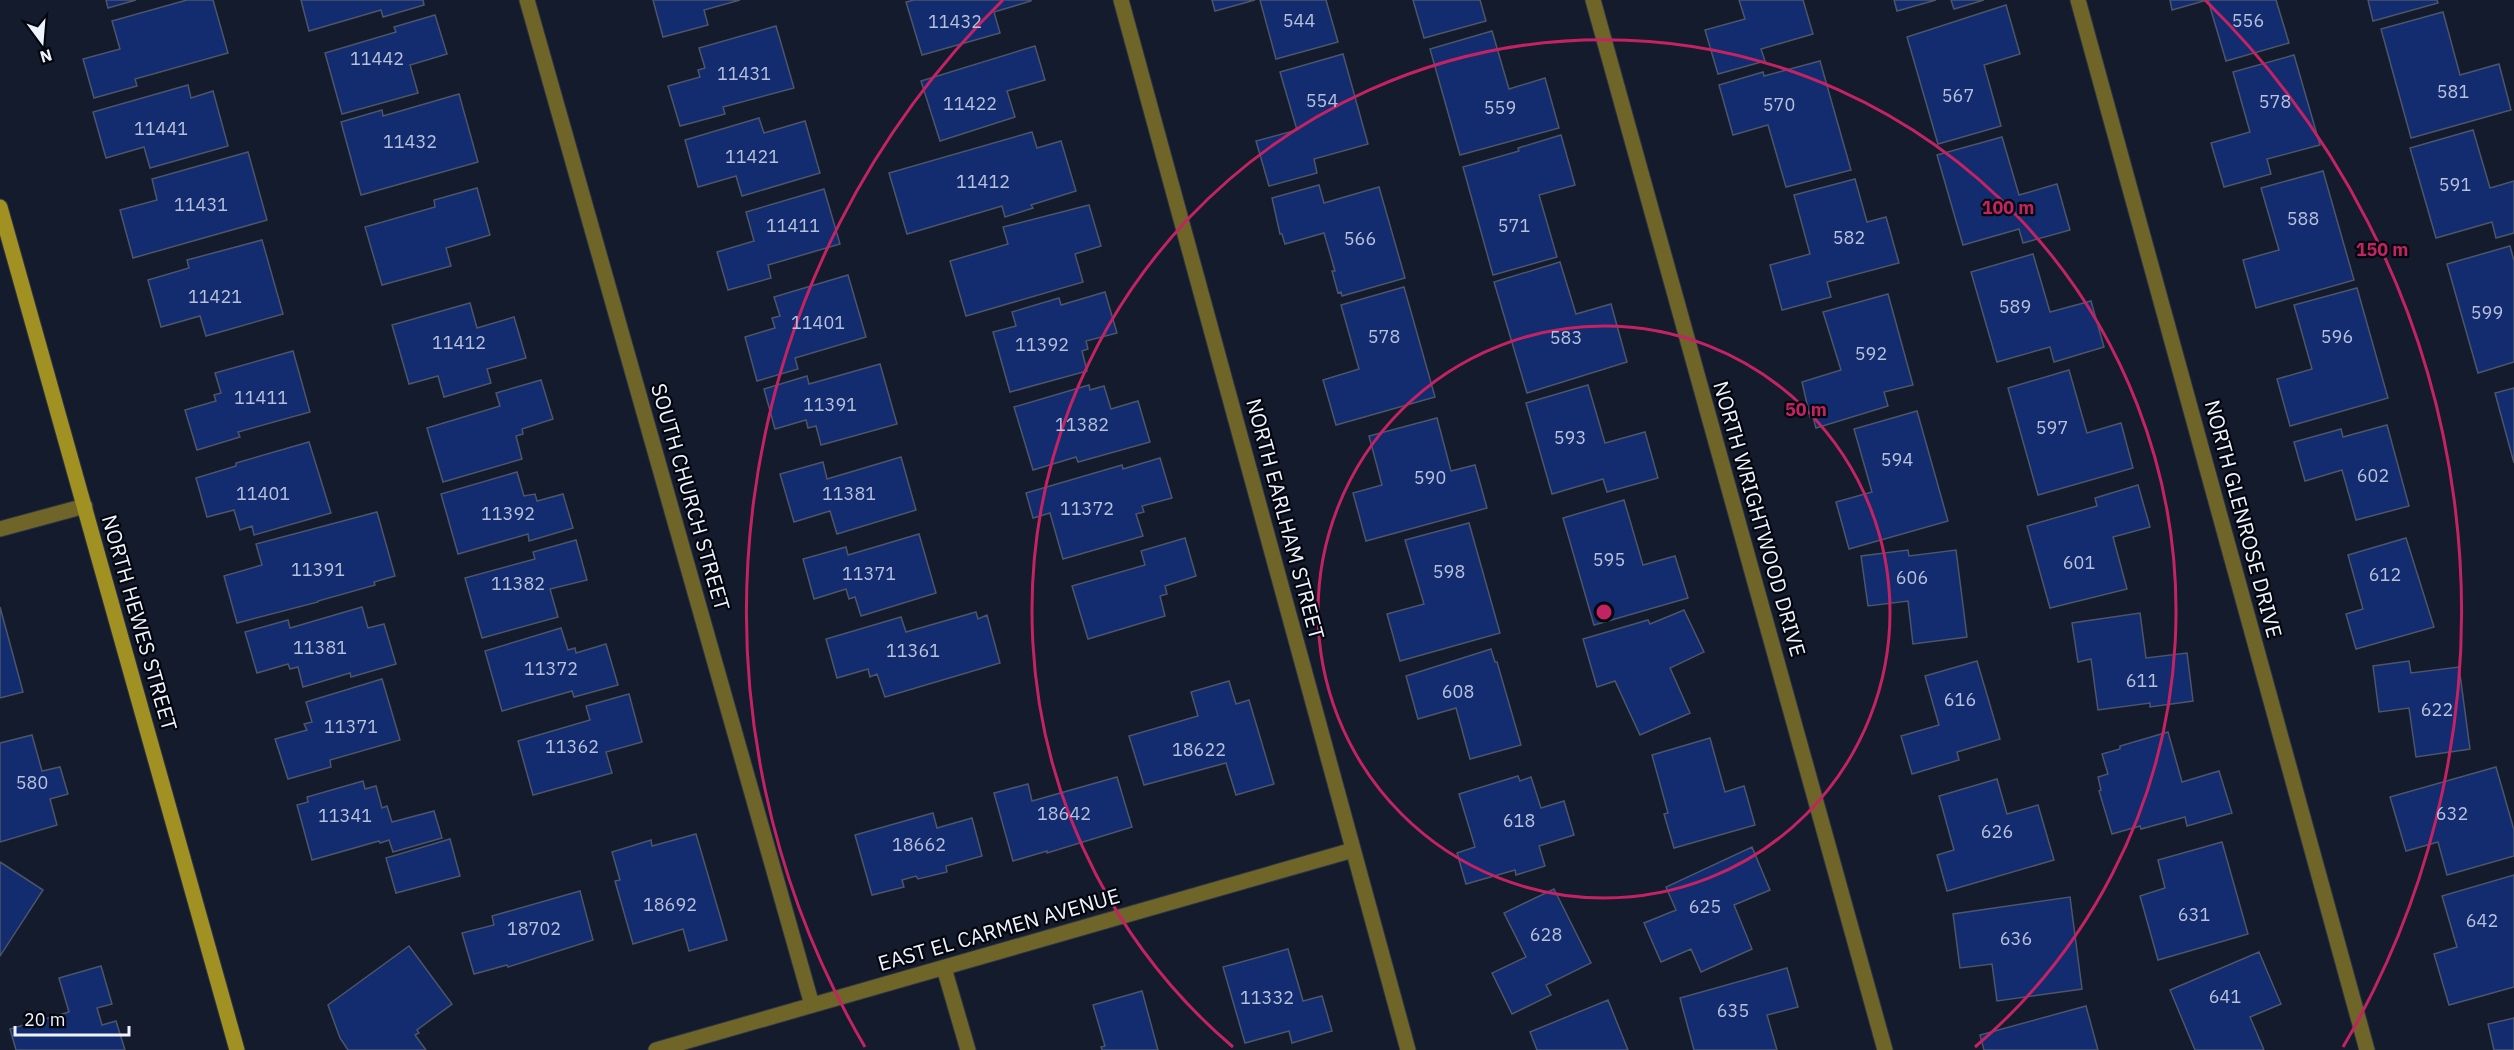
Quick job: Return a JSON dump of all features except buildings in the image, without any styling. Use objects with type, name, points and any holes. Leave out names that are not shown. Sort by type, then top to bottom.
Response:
[{"type":"main road","name":"NORTH HEWES STREET","points":[[0,207],[237,1050]]},
{"type":"street","name":"SOUTH CHURCH STREET","points":[[527,0],[812,1005]]},
{"type":"street","name":"NORTH EARLHAM STREET","points":[[1121,0],[1408,1050]]},
{"type":"street","name":"NORTH WRIGHTWOOD DRIVE","points":[[1593,0],[1885,1050]]},
{"type":"street","name":"NORTH GLENROSE DRIVE","points":[[2078,0],[2367,1050]]},
{"type":"street","points":[[0,529],[85,506]]},
{"type":"street","name":"EAST EL CARMEN AVENUE","points":[[656,1050],[1353,850]]},
{"type":"street","points":[[944,968],[968,1050]]}]
